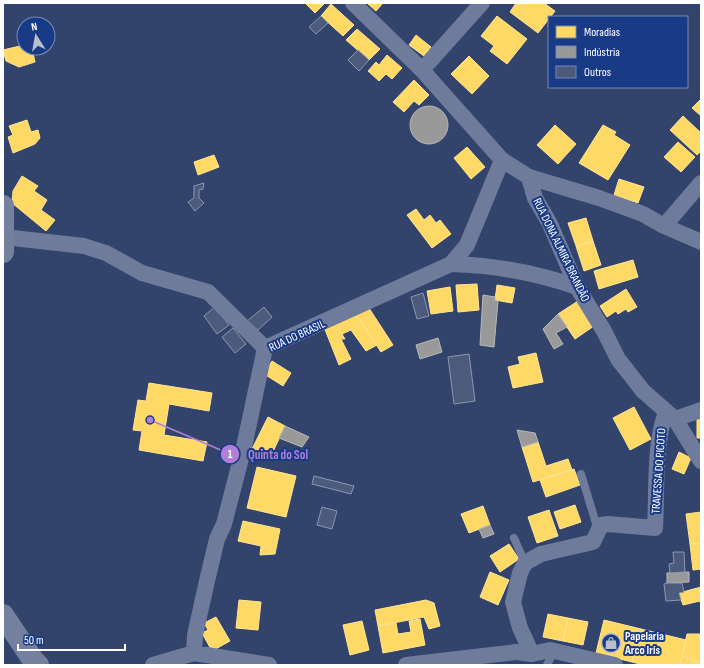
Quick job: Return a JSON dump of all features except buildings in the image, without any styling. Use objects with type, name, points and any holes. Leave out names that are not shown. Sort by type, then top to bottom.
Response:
[{"type":"main road","points":[[3,206],[4,245]]},
{"type":"main road","points":[[3,615],[33,660],[38,665]]},
{"type":"street","points":[[353,3],[422,70],[502,160],[529,177],[599,198],[643,214],[664,226],[701,242]]},
{"type":"street","points":[[422,70],[482,3]]},
{"type":"street","points":[[451,264],[468,245],[502,160]]},
{"type":"street","name":"RUA DONA ALMIRA BRANDÃO","points":[[529,177],[535,198],[550,224],[577,287],[604,331],[618,358],[643,391],[670,416],[701,461]]},
{"type":"street","points":[[664,226],[701,183]]},
{"type":"street","points":[[4,245],[84,246],[106,253],[142,273],[208,292],[265,348]]},
{"type":"street","name":"RUA DO BRASIL","points":[[194,653],[195,635],[207,581],[217,539],[224,524],[244,447],[265,348],[451,264],[475,264],[546,276],[577,287]]},
{"type":"street","points":[[670,416],[701,410]]},
{"type":"street","name":"TRAVESSA DO PICOTO","points":[[525,563],[541,554],[593,542],[600,525],[608,524],[655,528],[658,453],[662,421],[670,416]]},
{"type":"street","points":[[525,563],[513,602],[520,628],[532,654]]},
{"type":"street","points":[[406,665],[516,652],[532,654],[550,650],[615,665]]},
{"type":"street","points":[[153,665],[194,653],[269,665]]},
{"type":"lane","points":[[581,474],[598,531]]},
{"type":"lane","points":[[514,538],[525,563]]},
{"type":"lane","points":[[547,665],[554,650]]},
{"type":"place","name":"Quinta do Sol","points":[[150,420]]},
{"type":"place","name":"Papelaria Arco Irís","points":[[611,643]]}]
